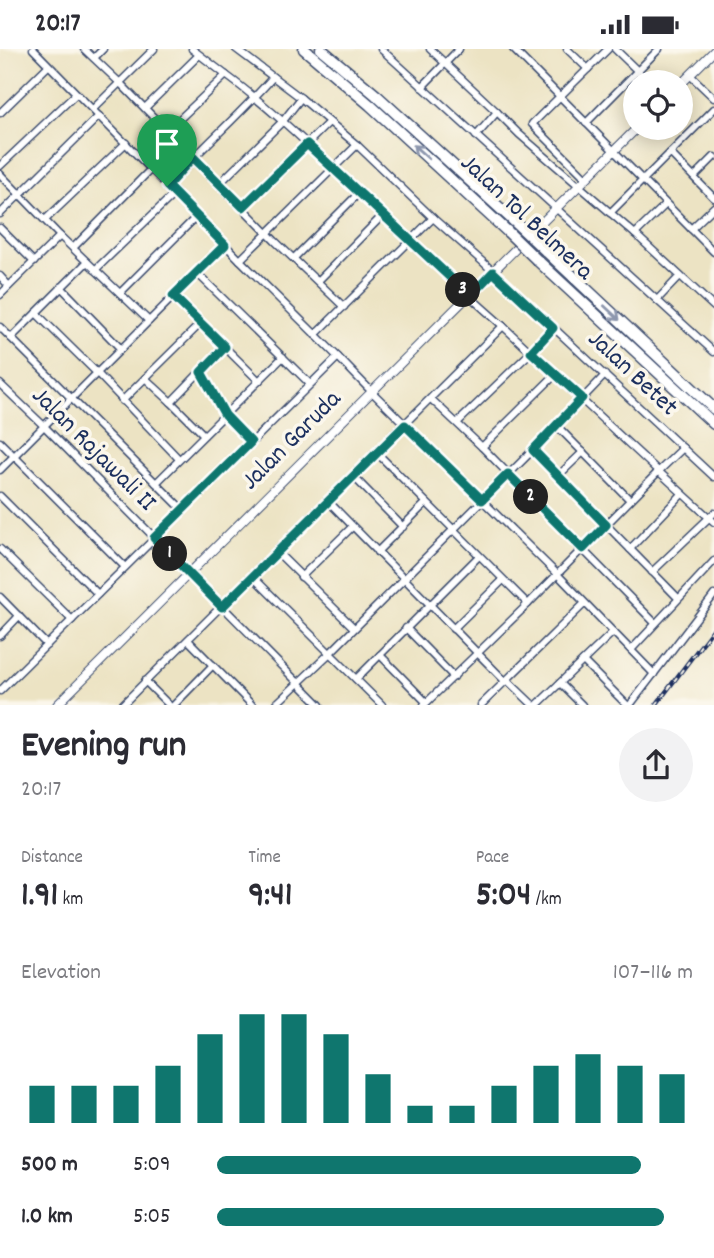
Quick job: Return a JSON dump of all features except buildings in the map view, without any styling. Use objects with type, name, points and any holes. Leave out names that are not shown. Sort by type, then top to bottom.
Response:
[{"type":"highway","name":"Jalan Tol Belmera","points":[[304,49],[370,105],[508,232],[541,255],[714,409]]},
{"type":"highway","name":"Jalan Tol Belmera","points":[[321,49],[376,95],[514,221],[541,255],[714,424]]},
{"type":"street","points":[[33,49],[654,674]]},
{"type":"street","points":[[85,49],[344,307]]},
{"type":"street","points":[[94,58],[103,49]]},
{"type":"street","points":[[93,109],[154,49]]},
{"type":"street","points":[[192,49],[283,121],[682,494],[713,518],[652,572]]},
{"type":"street","name":"Jalan Betet","points":[[236,49],[357,145],[714,477]]},
{"type":"street","points":[[382,49],[475,137],[714,352]]},
{"type":"street","points":[[430,49],[519,134],[713,305]]},
{"type":"street","points":[[422,87],[459,49]]},
{"type":"street","points":[[513,49],[714,252]]},
{"type":"street","points":[[567,49],[588,69]]},
{"type":"street","points":[[586,179],[532,125],[608,49]]},
{"type":"street","points":[[615,49],[636,70]]},
{"type":"street","points":[[638,70],[659,49]]},
{"type":"street","points":[[693,72],[714,51]]},
{"type":"street","points":[[145,108],[199,55]]},
{"type":"street","points":[[0,113],[48,66]]},
{"type":"street","points":[[167,131],[226,75]]},
{"type":"street","points":[[167,186],[273,77]]},
{"type":"street","points":[[693,78],[714,99]]},
{"type":"street","points":[[586,123],[623,85]]},
{"type":"street","points":[[0,166],[76,94]]},
{"type":"street","points":[[220,183],[283,121],[301,98]]},
{"type":"street","points":[[610,213],[714,109]]},
{"type":"street","points":[[475,137],[497,112]]},
{"type":"street","points":[[0,214],[99,116]]},
{"type":"street","points":[[243,207],[330,122]]},
{"type":"street","name":"Jalan Garuda","points":[[57,705],[624,140]]},
{"type":"street","points":[[45,220],[126,143]]},
{"type":"street","points":[[240,260],[357,145]]},
{"type":"street","points":[[670,153],[714,198]]},
{"type":"street","points":[[694,177],[714,157]]},
{"type":"street","points":[[73,248],[151,169]]},
{"type":"street","points":[[0,174],[149,321]]},
{"type":"street","points":[[95,270],[174,193]]},
{"type":"street","points":[[294,258],[359,193]]},
{"type":"street","points":[[635,234],[666,204]]},
{"type":"street","points":[[691,229],[714,207]]},
{"type":"street","points":[[318,281],[383,215]]},
{"type":"street","points":[[120,293],[197,216]]},
{"type":"street","points":[[315,335],[433,218]]},
{"type":"street","points":[[0,228],[34,262]]},
{"type":"street","points":[[0,295],[60,236]]},
{"type":"street","points":[[0,470],[225,245]]},
{"type":"street","points":[[11,338],[87,262]]},
{"type":"street","points":[[197,273],[310,384]]},
{"type":"street","points":[[657,300],[680,276]]},
{"type":"street","points":[[0,277],[9,286]]},
{"type":"street","points":[[61,287],[121,349]]},
{"type":"street","points":[[173,296],[259,381]]},
{"type":"street","points":[[36,313],[179,459]]},
{"type":"street","points":[[122,401],[201,323]]},
{"type":"street","points":[[0,327],[183,510]]},
{"type":"street","points":[[122,705],[503,327]]},
{"type":"street","points":[[457,423],[553,328]]},
{"type":"street","points":[[171,402],[225,347]]},
{"type":"street","points":[[156,483],[283,357]]},
{"type":"street","points":[[0,691],[338,357]]},
{"type":"street","points":[[201,372],[225,415],[251,442]]},
{"type":"street","points":[[482,447],[556,375]]},
{"type":"street","points":[[275,705],[533,450],[605,375]]},
{"type":"street","points":[[145,378],[204,435]]},
{"type":"street","name":"Jalan Rajawali II","points":[[0,384],[320,705]]},
{"type":"street","points":[[431,399],[482,447],[655,623]]},
{"type":"street","points":[[556,425],[631,500]]},
{"type":"street","points":[[0,442],[125,567]]},
{"type":"street","points":[[380,655],[425,704],[558,575],[683,448]]},
{"type":"street","points":[[533,450],[678,597]]},
{"type":"street","points":[[558,476],[583,452]]},
{"type":"street","points":[[377,453],[528,604]]},
{"type":"street","points":[[353,476],[403,527]]},
{"type":"street","points":[[630,549],[682,494]]},
{"type":"street","points":[[0,496],[98,594]]},
{"type":"street","points":[[328,501],[478,654],[535,705],[612,632]]},
{"type":"street","points":[[377,552],[426,503]]},
{"type":"street","points":[[301,577],[352,527]]},
{"type":"street","points":[[0,549],[72,620]]},
{"type":"street","points":[[277,552],[354,628]]},
{"type":"street","points":[[356,678],[479,557]]},
{"type":"street","points":[[631,650],[714,561]]},
{"type":"street","points":[[252,576],[382,705]]},
{"type":"street","points":[[453,629],[503,580]]},
{"type":"street","points":[[583,661],[629,705],[714,595]]},
{"type":"street","points":[[0,597],[47,645]]},
{"type":"street","points":[[481,705],[584,604]]},
{"type":"street","points":[[0,636],[19,616]]},
{"type":"street","points":[[406,628],[454,677]]},
{"type":"street","points":[[188,640],[252,705]]},
{"type":"street","points":[[145,681],[171,705],[213,665]]},
{"type":"street","points":[[560,683],[582,705]]},
{"type":"railway","points":[[656,705],[714,628]]},
{"type":"route","points":[[307,144],[470,296],[493,272],[553,328],[531,352],[582,398],[533,450],[606,525],[583,549],[508,474],[482,500],[405,425],[222,607],[154,538],[251,442],[225,415],[201,372],[225,347],[173,296],[225,245],[167,186],[193,157],[243,207],[307,144]]}]
